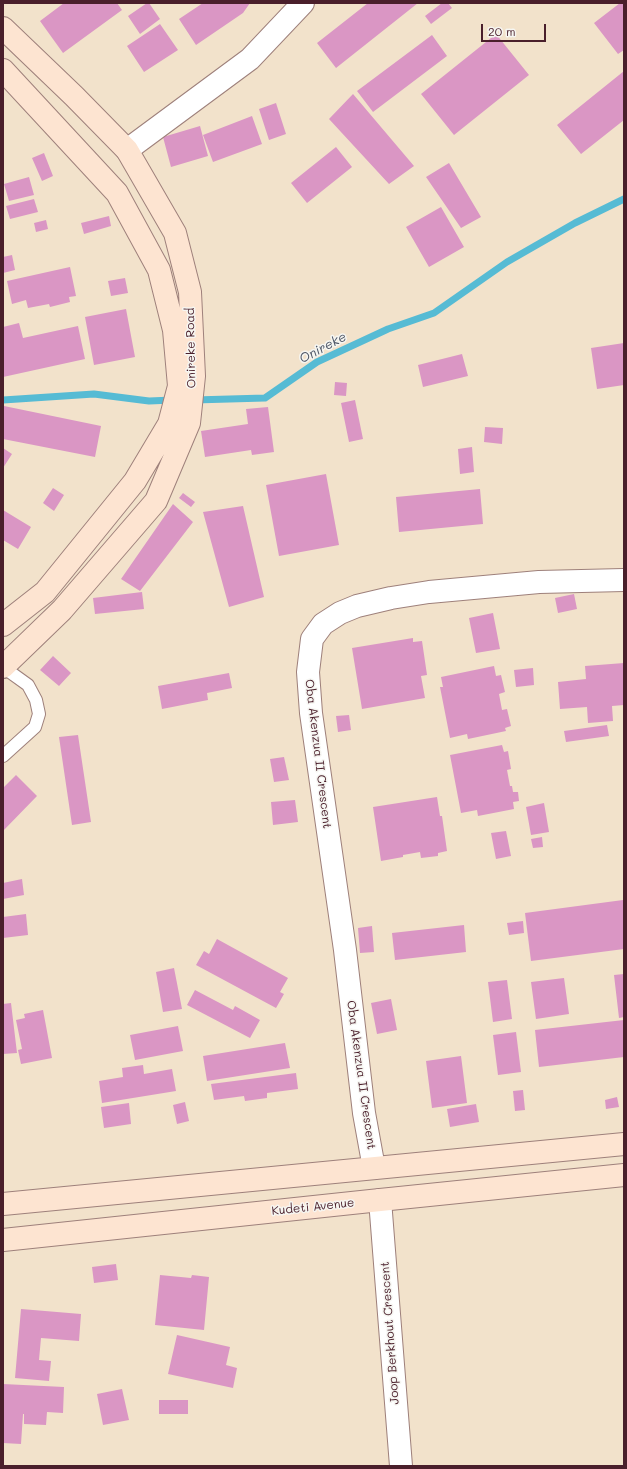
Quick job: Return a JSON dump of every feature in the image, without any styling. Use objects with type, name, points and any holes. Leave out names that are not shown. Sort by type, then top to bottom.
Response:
[{"type":"main road","name":"Onireke Road","points":[[3,28],[74,96],[127,150],[175,233],[190,292],[194,376],[186,386]]},
{"type":"main road","name":"Onireke Road","points":[[3,70],[118,193],[159,270],[186,386],[181,415],[169,424],[135,481],[45,592],[3,625]]},
{"type":"main road","name":"Onireke Road","points":[[3,667],[62,610],[156,501],[189,423],[181,415]]},
{"type":"main road","points":[[45,592],[62,610]]},
{"type":"main road","points":[[3,1204],[624,1144]]},
{"type":"main road","name":"Kudeti Avenue","points":[[3,1240],[624,1176]]},
{"type":"street","points":[[127,150],[250,59],[304,3]]},
{"type":"street","name":"Oba Akenzua II Crescent","points":[[374,1168],[364,1113],[345,950],[311,713],[308,672],[312,639],[323,624],[340,613],[357,606],[391,598],[429,592],[539,582],[624,580]]},
{"type":"street","name":"Joop Berkhout Crescent","points":[[380,1200],[400,1466]]},
{"type":"lane","points":[[3,667],[28,685],[36,700],[39,714],[35,727],[3,756]]},
{"type":"building","points":[[64,3],[117,3],[122,10],[63,53],[40,21]]},
{"type":"building","points":[[149,3],[160,19],[140,34],[128,16]]},
{"type":"building","points":[[203,3],[250,3],[243,13],[196,45],[179,19]]},
{"type":"building","points":[[368,3],[418,3],[336,68],[317,43]]},
{"type":"building","points":[[442,3],[448,3],[452,8],[431,24],[425,16]]},
{"type":"building","points":[[620,3],[624,3],[624,50],[618,54],[594,23]]},
{"type":"building","points":[[160,24],[178,50],[144,72],[127,46]]},
{"type":"building","points":[[496,34],[529,75],[454,135],[421,94]]},
{"type":"building","points":[[432,35],[447,56],[373,112],[357,91]]},
{"type":"building","points":[[624,71],[624,120],[581,154],[557,125]]},
{"type":"building","points":[[353,94],[414,166],[389,184],[329,119]]},
{"type":"building","points":[[276,103],[286,134],[269,140],[259,109]]},
{"type":"building","points":[[252,116],[262,144],[213,162],[203,135]]},
{"type":"building","points":[[200,126],[208,156],[171,167],[163,137]]},
{"type":"building","points":[[336,147],[352,167],[307,203],[291,183]]},
{"type":"building","points":[[44,153],[53,176],[42,181],[32,158]]},
{"type":"building","points":[[449,163],[481,217],[461,228],[426,177]]},
{"type":"building","points":[[29,177],[34,195],[9,201],[4,184]]},
{"type":"building","points":[[34,199],[38,212],[10,219],[6,206]]},
{"type":"building","points":[[441,207],[464,247],[429,267],[406,227]]},
{"type":"building","points":[[109,216],[111,226],[84,234],[81,223]]},
{"type":"building","points":[[46,220],[48,229],[36,232],[34,223]]},
{"type":"building","points":[[12,255],[15,270],[3,273],[3,257]]},
{"type":"building","points":[[70,267],[76,296],[69,297],[70,302],[50,307],[49,304],[28,308],[26,300],[12,304],[7,281]]},
{"type":"building","points":[[125,278],[128,293],[111,296],[108,281]]},
{"type":"building","points":[[126,309],[135,357],[94,365],[85,317]]},
{"type":"building","points":[[19,323],[23,338],[78,326],[85,359],[3,377],[3,327]]},
{"type":"building","points":[[624,343],[624,385],[597,389],[591,348]]},
{"type":"building","points":[[462,354],[468,376],[423,387],[418,365]]},
{"type":"building","points":[[335,382],[347,383],[346,396],[334,395]]},
{"type":"building","points":[[355,400],[363,439],[349,442],[341,403]]},
{"type":"building","points":[[4,406],[101,426],[95,457],[3,439]]},
{"type":"building","points":[[268,407],[274,452],[252,455],[251,450],[205,457],[201,431],[248,424],[246,409]]},
{"type":"building","points":[[485,427],[503,428],[502,444],[484,442]]},
{"type":"building","points":[[472,447],[474,472],[460,474],[458,449]]},
{"type":"building","points":[[3,448],[12,454],[3,468]]},
{"type":"building","points":[[326,474],[339,545],[279,556],[266,485]]},
{"type":"building","points":[[53,488],[64,495],[54,511],[43,503]]},
{"type":"building","points":[[480,489],[483,524],[399,532],[396,497]]},
{"type":"building","points":[[183,493],[195,502],[191,507],[179,498]]},
{"type":"building","points":[[173,504],[193,522],[140,591],[121,579]]},
{"type":"building","points":[[243,506],[264,597],[229,607],[203,512]]},
{"type":"building","points":[[3,510],[31,527],[18,549],[3,540]]},
{"type":"building","points":[[142,592],[144,609],[95,614],[93,598]]},
{"type":"building","points":[[574,594],[577,609],[558,613],[555,598]]},
{"type":"building","points":[[493,613],[500,649],[476,653],[469,618]]},
{"type":"building","points":[[413,638],[413,642],[422,641],[427,675],[421,676],[425,698],[362,709],[352,648]]},
{"type":"building","points":[[53,656],[71,673],[59,686],[40,670]]},
{"type":"building","points":[[624,663],[624,705],[612,706],[613,721],[588,723],[587,707],[560,709],[558,682],[586,679],[585,666]]},
{"type":"building","points":[[494,666],[496,676],[501,675],[505,692],[499,694],[502,710],[507,709],[511,726],[505,728],[506,731],[468,739],[467,734],[450,738],[440,687],[443,687],[441,677]]},
{"type":"building","points":[[533,668],[534,685],[516,687],[514,670]]},
{"type":"building","points":[[229,673],[232,688],[207,693],[208,700],[162,709],[158,686]]},
{"type":"building","points":[[349,715],[351,730],[338,732],[336,716]]},
{"type":"building","points":[[607,725],[609,736],[566,742],[564,731]]},
{"type":"building","points":[[78,735],[91,822],[72,825],[59,737]]},
{"type":"building","points":[[502,745],[504,752],[508,751],[511,769],[507,770],[510,786],[512,786],[513,792],[518,792],[519,801],[513,802],[514,809],[478,816],[477,810],[461,813],[450,755]]},
{"type":"building","points":[[284,757],[289,780],[274,782],[270,759]]},
{"type":"building","points":[[16,775],[37,796],[3,831],[3,788]]},
{"type":"building","points":[[437,797],[440,816],[442,816],[447,851],[438,853],[438,856],[421,858],[420,852],[381,861],[373,807]]},
{"type":"building","points":[[295,800],[298,822],[273,825],[271,802]]},
{"type":"building","points":[[544,803],[549,832],[531,835],[526,807]]},
{"type":"building","points":[[506,831],[511,856],[496,859],[491,833]]},
{"type":"building","points":[[542,837],[543,847],[533,848],[531,839]]},
{"type":"building","points":[[22,879],[24,895],[3,899],[3,883]]},
{"type":"building","points":[[623,900],[624,949],[531,961],[525,913]]},
{"type":"building","points":[[26,914],[28,935],[3,938],[3,917]]},
{"type":"building","points":[[523,921],[524,933],[509,935],[507,923]]},
{"type":"building","points":[[464,925],[466,952],[395,960],[392,933]]},
{"type":"building","points":[[372,926],[374,952],[360,953],[358,928]]},
{"type":"building","points":[[217,939],[288,978],[280,992],[284,994],[276,1008],[196,965],[204,951],[209,954]]},
{"type":"building","points":[[174,968],[182,1009],[163,1012],[156,972]]},
{"type":"building","points":[[624,974],[624,1017],[619,1018],[614,975]]},
{"type":"building","points":[[564,978],[569,1014],[536,1019],[531,982]]},
{"type":"building","points":[[507,980],[512,1019],[493,1022],[488,982]]},
{"type":"building","points":[[195,990],[233,1010],[235,1006],[260,1020],[250,1038],[187,1005]]},
{"type":"building","points":[[391,999],[397,1030],[377,1034],[371,1003]]},
{"type":"building","points":[[11,1003],[17,1053],[3,1054],[3,1004]]},
{"type":"building","points":[[43,1010],[52,1058],[21,1064],[18,1050],[22,1049],[16,1020],[25,1018],[24,1014]]},
{"type":"building","points":[[624,1020],[624,1057],[539,1067],[535,1030]]},
{"type":"building","points":[[178,1026],[183,1051],[135,1060],[130,1035]]},
{"type":"building","points":[[516,1032],[521,1072],[498,1075],[493,1035]]},
{"type":"building","points":[[285,1043],[290,1068],[207,1081],[203,1056]]},
{"type":"building","points":[[461,1056],[467,1103],[432,1108],[426,1061]]},
{"type":"building","points":[[143,1065],[144,1074],[172,1069],[176,1091],[102,1103],[99,1081],[123,1077],[122,1068]]},
{"type":"building","points":[[296,1073],[298,1089],[267,1093],[267,1098],[245,1101],[244,1096],[214,1100],[211,1084]]},
{"type":"building","points":[[523,1090],[525,1110],[515,1111],[513,1091]]},
{"type":"building","points":[[617,1097],[619,1107],[606,1109],[605,1100]]},
{"type":"building","points":[[185,1102],[189,1121],[177,1124],[173,1105]]},
{"type":"building","points":[[129,1103],[131,1124],[104,1128],[101,1107]]},
{"type":"building","points":[[476,1104],[479,1122],[450,1127],[447,1109]]},
{"type":"building","points":[[116,1264],[118,1280],[94,1283],[92,1267]]},
{"type":"building","points":[[160,1275],[191,1278],[192,1275],[209,1277],[204,1330],[155,1325]]},
{"type":"building","points":[[21,1309],[81,1314],[79,1341],[41,1338],[39,1360],[51,1361],[49,1381],[15,1378]]},
{"type":"building","points":[[177,1335],[230,1347],[226,1365],[237,1368],[233,1388],[168,1374]]},
{"type":"building","points":[[3,1384],[64,1387],[63,1413],[47,1412],[46,1425],[24,1424],[23,1414],[21,1444],[3,1443]]},
{"type":"building","points":[[122,1389],[129,1420],[103,1425],[97,1394]]},
{"type":"building","points":[[159,1400],[188,1400],[188,1414],[159,1414]]},
{"type":"waterway","name":"Onireke","points":[[194,400],[265,398],[317,362],[388,329],[434,313],[507,262],[575,223],[624,199]]},
{"type":"waterway","name":"Onireke","points":[[3,400],[94,394],[149,401],[173,400]]}]
